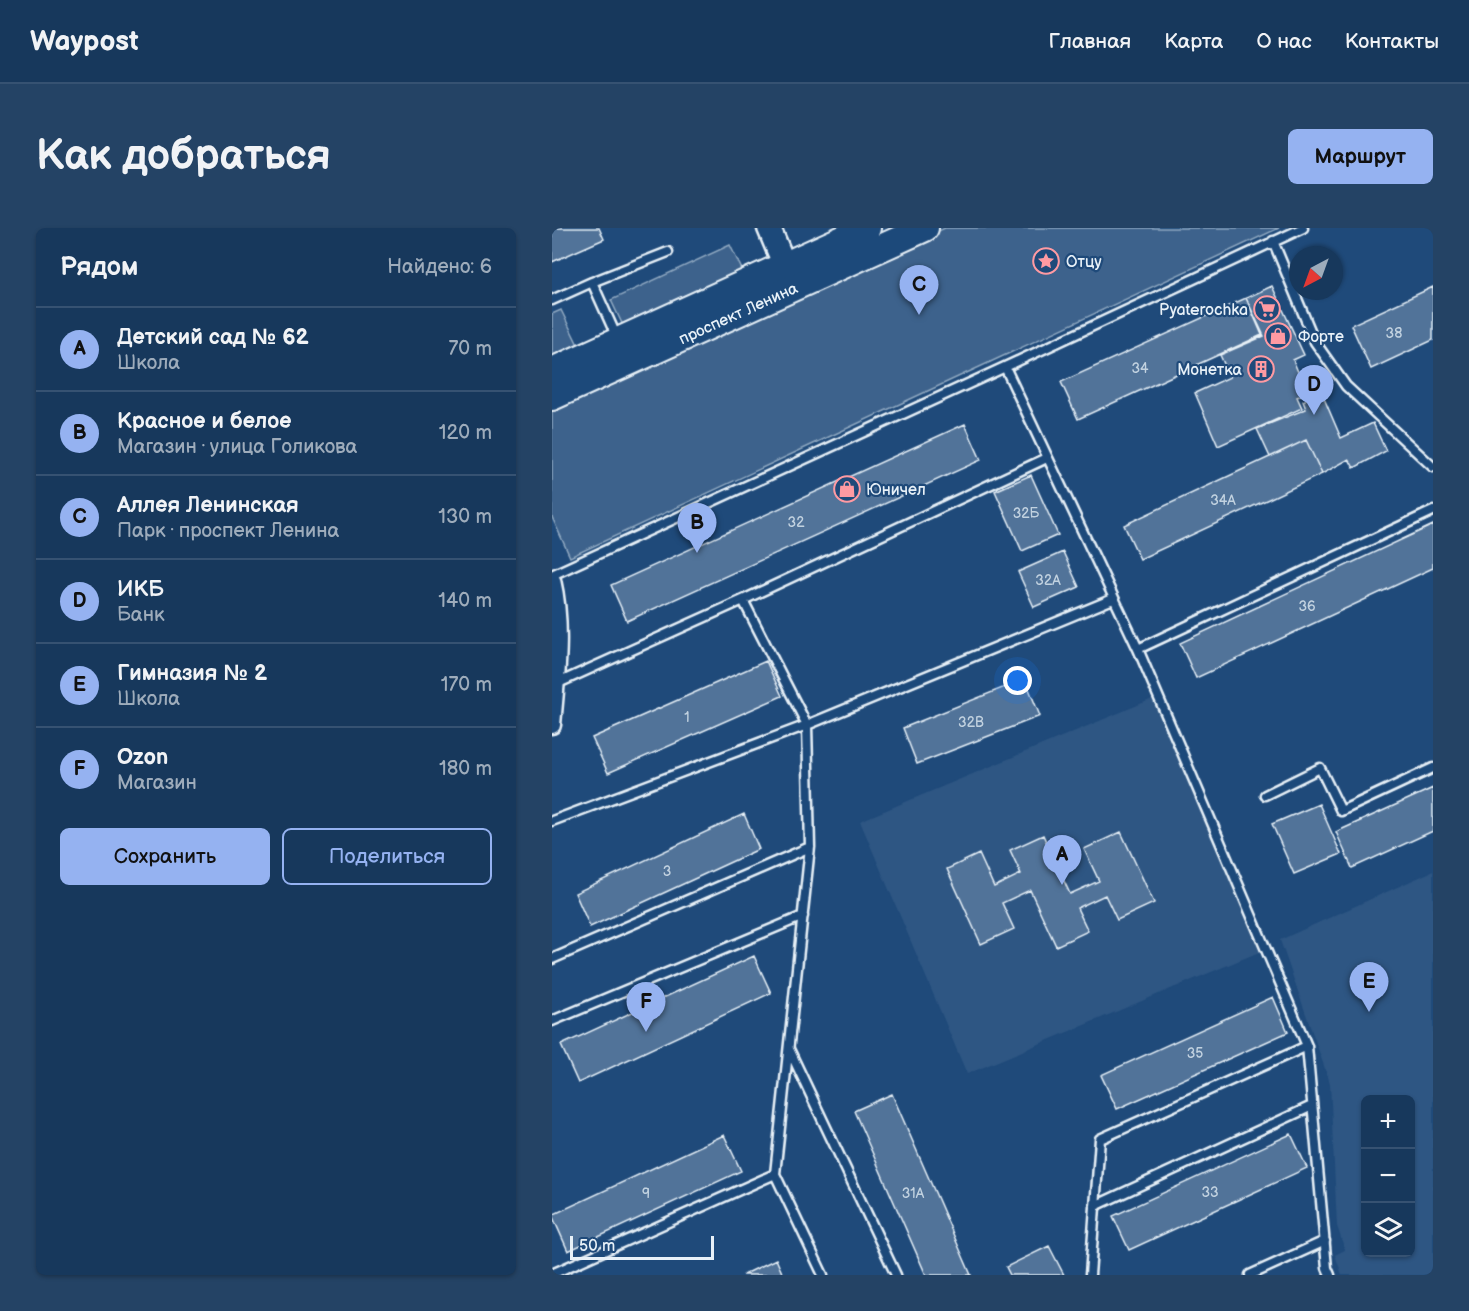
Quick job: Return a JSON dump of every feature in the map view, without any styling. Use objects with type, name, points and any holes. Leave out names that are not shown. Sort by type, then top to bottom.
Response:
[{"type":"main road","name":"проспект Ленина","points":[[552,397],[622,351],[784,264],[867,228]]},
{"type":"main road","name":"проспект Ленина","points":[[552,371],[622,351],[794,288],[925,228]]},
{"type":"street","points":[[769,228],[794,288]]},
{"type":"street","points":[[552,580],[558,606],[556,684],[552,725]]},
{"type":"lane","points":[[552,575],[1005,368],[1303,228]]},
{"type":"lane","points":[[1273,242],[1315,342],[1346,386],[1433,467]]},
{"type":"lane","points":[[552,300],[668,252]]},
{"type":"lane","points":[[592,282],[622,351]]},
{"type":"lane","points":[[1005,368],[1138,649],[1307,1046],[1327,1268],[1330,1275]]},
{"type":"lane","points":[[556,684],[743,600],[1047,458]]},
{"type":"lane","points":[[1138,649],[1433,512]]},
{"type":"lane","points":[[552,821],[807,725],[1113,599]]},
{"type":"lane","points":[[743,600],[807,725],[810,847],[775,1174],[823,1275]]},
{"type":"lane","points":[[1265,795],[1320,768],[1341,811],[1433,768]]},
{"type":"lane","points":[[552,959],[810,847]]},
{"type":"lane","points":[[552,1021],[803,916]]},
{"type":"lane","points":[[1090,1275],[1100,1140],[1307,1046]]},
{"type":"lane","points":[[788,1048],[896,1275]]},
{"type":"lane","points":[[1095,1206],[1312,1106]]},
{"type":"lane","points":[[552,1274],[775,1174]]},
{"type":"lane","points":[[1250,1275],[1325,1241]]},
{"type":"shaded area","points":[[945,228],[1279,228],[570,557],[552,517],[552,403]]},
{"type":"shaded area","points":[[730,245],[746,278],[627,334],[611,300]]},
{"type":"shaded area","points":[[561,310],[581,351],[552,364],[552,314]]},
{"type":"shaded area","points":[[1157,697],[1264,950],[967,1074],[860,821]]},
{"type":"shaded area","points":[[1433,871],[1433,1275],[1342,1275],[1335,1255],[1345,1250],[1337,1226],[1330,1083],[1280,940]]},
{"type":"building","points":[[552,228],[599,228],[604,239],[552,262]]},
{"type":"building","name":"Монетка","points":[[1272,286],[1304,355],[1293,360],[1307,393],[1297,397],[1302,408],[1218,446],[1195,393],[1230,377],[1220,355],[1264,336],[1246,298]]},
{"type":"building","points":[[1433,287],[1433,340],[1371,369],[1351,325]]},
{"type":"building","points":[[1246,298],[1262,335],[1078,419],[1061,382]]},
{"type":"building","points":[[1320,389],[1341,438],[1373,423],[1386,451],[1354,468],[1349,459],[1322,474],[1306,440],[1270,457],[1257,429],[1306,409],[1303,401],[1310,397],[1309,393]]},
{"type":"building","points":[[965,424],[981,460],[627,621],[611,585]]},
{"type":"building","points":[[1306,440],[1322,474],[1140,559],[1124,525]]},
{"type":"building","points":[[1031,475],[1058,535],[1022,551],[995,491]]},
{"type":"building","points":[[1433,525],[1433,568],[1196,678],[1180,643]]},
{"type":"building","points":[[1063,552],[1079,587],[1034,607],[1018,572]]},
{"type":"building","points":[[766,661],[782,696],[608,773],[592,738]]},
{"type":"building","points":[[1025,679],[1040,716],[917,764],[903,728]]},
{"type":"building","points":[[1433,788],[1433,831],[1352,868],[1336,832]]},
{"type":"building","points":[[1319,804],[1341,854],[1294,874],[1272,824]]},
{"type":"building","points":[[744,814],[759,849],[590,927],[575,893]]},
{"type":"building","points":[[1121,832],[1154,903],[1117,920],[1105,895],[1077,908],[1088,931],[1056,946],[1030,890],[1002,903],[1014,929],[981,944],[947,869],[979,854],[994,887],[1021,874],[1010,850],[1043,835],[1070,894],[1099,881],[1084,849]]},
{"type":"building","points":[[754,956],[771,993],[578,1083],[561,1045]]},
{"type":"building","points":[[1273,997],[1288,1032],[1117,1109],[1101,1075]]},
{"type":"building","points":[[892,1094],[971,1275],[926,1275],[854,1111]]},
{"type":"building","points":[[1291,1134],[1307,1168],[1129,1250],[1113,1216]]},
{"type":"building","points":[[724,1135],[741,1171],[568,1251],[552,1215]]},
{"type":"building","points":[[1049,1246],[1064,1275],[1010,1275],[1006,1267]]},
{"type":"building","points":[[776,1259],[783,1275],[743,1275]]},
{"type":"place","name":"Отцу","points":[[1046,261]]},
{"type":"place","name":"Pyaterochka","points":[[1267,309]]},
{"type":"place","name":"Аллея Ленинская","points":[[919,315]]},
{"type":"place","name":"Форте","points":[[1278,336]]},
{"type":"place","name":"Монетка","points":[[1261,369]]},
{"type":"place","name":"ИКБ","points":[[1314,415]]},
{"type":"place","name":"Юничел","points":[[847,489]]},
{"type":"place","name":"Красное и белое","points":[[697,553]]},
{"type":"place","name":"Детский сад № 62","points":[[1062,885]]},
{"type":"place","name":"Гимназия № 2","points":[[1369,1012]]},
{"type":"place","name":"Ozon","points":[[646,1032]]}]
